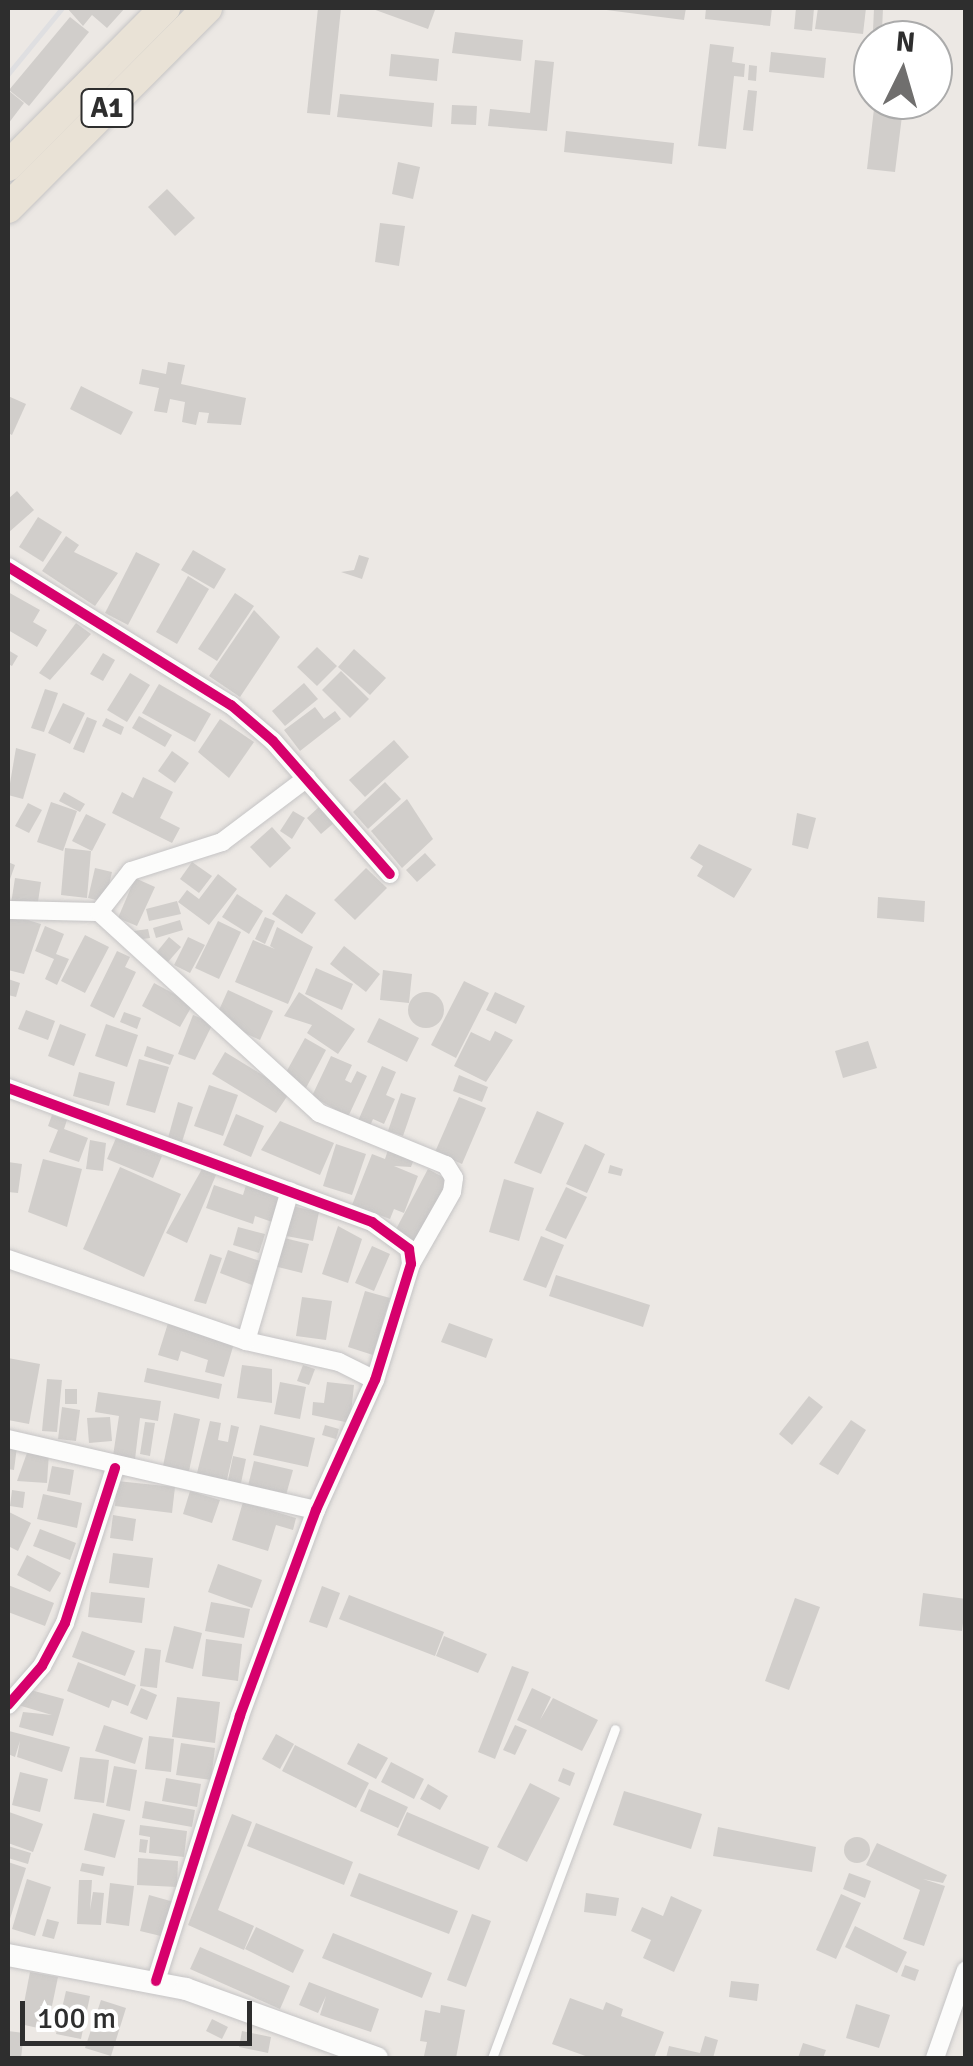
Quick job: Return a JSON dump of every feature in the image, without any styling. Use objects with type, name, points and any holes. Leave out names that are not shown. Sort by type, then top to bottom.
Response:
[{"type":"highway","name":"A1","points":[[8,166],[164,8]]},
{"type":"highway","name":"A1","points":[[8,208],[207,8]]},
{"type":"street","points":[[8,567],[232,705],[307,778],[390,874]]},
{"type":"street","points":[[99,912],[131,870],[222,842],[307,778]]},
{"type":"street","points":[[8,910],[99,912],[319,1112],[446,1165],[454,1178],[452,1192],[412,1264],[375,1380],[316,1510],[240,1716],[156,1982]]},
{"type":"street","points":[[8,1088],[372,1222],[409,1250],[412,1264]]},
{"type":"street","points":[[246,1340],[290,1191]]},
{"type":"street","points":[[8,1259],[246,1340],[339,1362],[375,1380]]},
{"type":"street","points":[[8,1438],[115,1468],[316,1510]]},
{"type":"street","points":[[8,1705],[42,1666],[65,1623],[115,1468]]},
{"type":"street","points":[[8,1955],[156,1982],[377,2058]]},
{"type":"street","points":[[935,2058],[966,1970]]},
{"type":"lane","points":[[492,2058],[615,1728]]},
{"type":"building","points":[[67,8],[125,8],[107,28],[92,15],[83,26]]},
{"type":"building","points":[[318,8],[341,8],[330,115],[307,113]]},
{"type":"building","points":[[370,8],[428,8],[435,10],[428,29]]},
{"type":"building","points":[[591,8],[686,8],[684,20]]},
{"type":"building","points":[[706,8],[772,8],[770,26],[705,19]]},
{"type":"building","points":[[796,8],[814,8],[812,31],[794,29]]},
{"type":"building","points":[[818,8],[866,8],[865,20],[853,20],[853,33],[815,29]]},
{"type":"building","points":[[874,8],[883,8],[882,20],[873,20]]},
{"type":"building","points":[[70,17],[89,32],[29,106],[9,90]]},
{"type":"building","points":[[455,32],[523,40],[521,61],[452,53]]},
{"type":"building","points":[[710,44],[734,47],[732,62],[745,64],[744,77],[734,76],[726,149],[698,146]]},
{"type":"building","points":[[771,52],[826,58],[824,78],[769,72]]},
{"type":"building","points":[[391,54],[439,59],[437,81],[389,76]]},
{"type":"building","points":[[535,60],[554,62],[547,131],[488,126],[490,109],[530,113]]},
{"type":"building","points":[[749,65],[757,66],[756,81],[748,80]]},
{"type":"building","points":[[8,90],[24,103],[8,124]]},
{"type":"building","points":[[748,90],[757,91],[753,131],[743,130]]},
{"type":"building","points":[[340,94],[434,103],[432,127],[337,117]]},
{"type":"building","points":[[452,105],[477,106],[476,125],[451,124]]},
{"type":"building","points":[[873,120],[902,120],[895,172],[867,169]]},
{"type":"building","points":[[566,131],[674,143],[672,164],[564,152]]},
{"type":"building","points":[[398,162],[420,167],[413,199],[392,194]]},
{"type":"building","points":[[167,189],[195,218],[175,236],[148,207]]},
{"type":"building","points":[[380,223],[405,226],[399,266],[375,262]]},
{"type":"building","points":[[168,362],[185,365],[181,384],[246,398],[241,425],[207,423],[209,413],[199,412],[196,425],[182,422],[185,402],[170,399],[167,413],[154,411],[159,388],[139,384],[142,369],[166,374]]},
{"type":"building","points":[[81,386],[133,412],[121,435],[70,409]]},
{"type":"building","points":[[8,396],[26,404],[12,435],[8,433]]},
{"type":"building","points":[[17,491],[34,510],[8,533],[8,499]]},
{"type":"building","points":[[38,517],[62,532],[43,562],[19,547]]},
{"type":"building","points":[[66,536],[79,545],[74,552],[118,573],[95,606],[42,571]]},
{"type":"building","points":[[193,550],[226,569],[214,589],[181,570]]},
{"type":"building","points":[[136,552],[160,564],[128,625],[105,613]]},
{"type":"building","points":[[359,555],[369,558],[362,579],[341,572],[354,570]]},
{"type":"building","points":[[188,576],[209,589],[177,644],[156,632]]},
{"type":"building","points":[[8,592],[40,610],[33,622],[47,630],[37,647],[8,630]]},
{"type":"building","points":[[235,593],[254,606],[217,661],[198,649]]},
{"type":"building","points":[[254,610],[280,637],[240,697],[209,676]]},
{"type":"building","points":[[76,623],[91,634],[50,680],[39,673]]},
{"type":"building","points":[[317,647],[337,666],[317,686],[297,667]]},
{"type":"building","points":[[354,649],[386,678],[370,695],[338,667]]},
{"type":"building","points":[[8,650],[18,656],[12,666],[8,664]]},
{"type":"building","points":[[103,653],[115,660],[103,681],[90,674]]},
{"type":"building","points":[[341,671],[369,699],[350,718],[322,690]]},
{"type":"building","points":[[130,673],[150,685],[127,722],[107,710]]},
{"type":"building","points":[[304,683],[318,699],[285,726],[272,711]]},
{"type":"building","points":[[159,684],[211,714],[195,742],[142,713]]},
{"type":"building","points":[[45,689],[58,693],[44,732],[31,728]]},
{"type":"building","points":[[63,703],[85,713],[70,744],[48,733]]},
{"type":"building","points":[[315,707],[324,719],[335,711],[341,719],[300,751],[284,730]]},
{"type":"building","points":[[139,716],[172,735],[165,747],[132,728]]},
{"type":"building","points":[[87,717],[97,721],[84,753],[73,749]]},
{"type":"building","points":[[106,718],[124,727],[121,735],[102,726]]},
{"type":"building","points":[[220,719],[254,742],[229,778],[198,752]]},
{"type":"building","points":[[394,740],[409,757],[365,797],[349,780]]},
{"type":"building","points":[[16,748],[36,754],[23,799],[8,795]]},
{"type":"building","points":[[172,751],[189,763],[175,783],[158,771]]},
{"type":"building","points":[[143,777],[173,792],[160,818],[180,828],[172,843],[112,813],[122,792],[133,798]]},
{"type":"building","points":[[385,782],[401,799],[368,829],[353,812]]},
{"type":"building","points":[[64,792],[85,804],[80,812],[59,801]]},
{"type":"building","points":[[407,799],[433,839],[402,868],[371,831]]},
{"type":"building","points":[[51,802],[77,811],[63,851],[37,842]]},
{"type":"building","points":[[28,803],[42,810],[29,833],[15,826]]},
{"type":"building","points":[[320,806],[335,822],[321,834],[307,818]]},
{"type":"building","points":[[293,811],[305,818],[292,839],[280,831]]},
{"type":"building","points":[[797,813],[816,818],[808,849],[792,845]]},
{"type":"building","points":[[86,814],[106,824],[92,851],[72,841]]},
{"type":"building","points":[[272,827],[291,848],[270,868],[250,847]]},
{"type":"building","points":[[699,844],[752,869],[734,898],[697,876],[703,866],[690,858]]},
{"type":"building","points":[[65,848],[91,851],[87,898],[61,895]]},
{"type":"building","points":[[425,853],[436,865],[417,882],[406,870]]},
{"type":"building","points":[[8,862],[15,865],[8,885]]},
{"type":"building","points":[[192,862],[212,876],[199,893],[180,879]]},
{"type":"building","points":[[95,868],[112,872],[105,902],[88,898]]},
{"type":"building","points":[[366,868],[387,888],[355,920],[334,900]]},
{"type":"building","points":[[218,874],[237,889],[209,925],[178,902],[187,890],[199,899]]},
{"type":"building","points":[[15,878],[41,882],[37,908],[11,904]]},
{"type":"building","points":[[135,878],[155,887],[137,926],[118,918]]},
{"type":"building","points":[[237,894],[263,911],[249,934],[222,917]]},
{"type":"building","points":[[286,894],[316,913],[302,934],[272,914]]},
{"type":"building","points":[[878,897],[925,901],[924,922],[877,918]]},
{"type":"building","points":[[177,901],[181,914],[149,921],[146,909]]},
{"type":"building","points":[[8,914],[41,924],[24,974],[8,970]]},
{"type":"building","points":[[265,917],[275,921],[265,944],[255,939]]},
{"type":"building","points":[[180,920],[183,930],[156,938],[153,928]]},
{"type":"building","points":[[218,921],[241,932],[219,979],[195,968]]},
{"type":"building","points":[[45,926],[64,934],[56,954],[69,959],[57,985],[45,979],[54,959],[35,951]]},
{"type":"building","points":[[277,927],[313,947],[288,1004],[235,982],[253,940],[275,949],[270,946]]},
{"type":"building","points":[[148,929],[150,938],[136,940],[134,931]]},
{"type":"building","points":[[85,935],[109,947],[85,993],[61,981]]},
{"type":"building","points":[[169,937],[181,947],[168,962],[156,953]]},
{"type":"building","points":[[188,937],[205,945],[190,973],[174,965]]},
{"type":"building","points":[[344,946],[380,974],[366,992],[330,964]]},
{"type":"building","points":[[117,951],[130,957],[125,967],[136,972],[114,1018],[90,1006]]},
{"type":"building","points":[[316,968],[353,984],[342,1010],[305,994]]},
{"type":"building","points":[[383,970],[412,974],[409,1003],[380,1000]]},
{"type":"building","points":[[8,979],[20,983],[16,997],[8,995]]},
{"type":"building","points":[[464,981],[489,993],[456,1058],[431,1045]]},
{"type":"building","points":[[154,983],[193,1004],[180,1027],[142,1006]]},
{"type":"building","points":[[228,990],[273,1011],[260,1040],[215,1019]]},
{"type":"building","points":[[299,992],[355,1029],[338,1054],[307,1033],[312,1025],[284,1016]]},
{"type":"building","points":[[426,992],[439,997],[444,1010],[439,1023],[426,1028],[413,1023],[408,1010],[413,997]]},
{"type":"building","points":[[495,992],[525,1006],[516,1024],[486,1010]]},
{"type":"building","points":[[26,1010],[55,1021],[48,1040],[18,1029]]},
{"type":"building","points":[[124,1012],[141,1018],[137,1029],[120,1022]]},
{"type":"building","points":[[193,1015],[213,1023],[195,1060],[178,1054]]},
{"type":"building","points":[[379,1018],[419,1038],[407,1062],[367,1042]]},
{"type":"building","points":[[60,1024],[86,1034],[74,1066],[48,1056]]},
{"type":"building","points":[[106,1024],[138,1035],[127,1067],[95,1056]]},
{"type":"building","points":[[495,1031],[513,1040],[486,1082],[454,1066],[471,1032],[490,1041]]},
{"type":"building","points":[[305,1038],[326,1050],[306,1088],[284,1076]]},
{"type":"building","points":[[868,1041],[877,1068],[843,1078],[835,1051]]},
{"type":"building","points":[[147,1046],[174,1055],[170,1065],[144,1056]]},
{"type":"building","points":[[225,1052],[290,1092],[276,1113],[212,1074]]},
{"type":"building","points":[[331,1056],[352,1065],[345,1080],[351,1083],[357,1071],[367,1076],[348,1117],[312,1096]]},
{"type":"building","points":[[139,1059],[169,1067],[155,1113],[126,1105]]},
{"type":"building","points":[[382,1066],[396,1072],[386,1095],[395,1099],[384,1124],[373,1119],[370,1126],[358,1121]]},
{"type":"building","points":[[79,1072],[115,1082],[109,1106],[73,1096]]},
{"type":"building","points":[[459,1075],[488,1087],[482,1102],[453,1091]]},
{"type":"building","points":[[209,1085],[238,1095],[223,1136],[194,1126]]},
{"type":"building","points":[[401,1093],[416,1098],[403,1136],[388,1131]]},
{"type":"building","points":[[459,1097],[486,1108],[462,1164],[435,1152]]},
{"type":"building","points":[[178,1102],[193,1107],[182,1142],[168,1138]]},
{"type":"building","points":[[537,1111],[564,1123],[541,1174],[514,1163]]},
{"type":"building","points":[[236,1114],[264,1126],[251,1157],[223,1145]]},
{"type":"building","points":[[52,1115],[67,1120],[64,1129],[88,1138],[79,1162],[49,1152],[58,1130],[48,1126]]},
{"type":"building","points":[[280,1121],[334,1143],[320,1175],[261,1150]]},
{"type":"building","points":[[116,1138],[162,1156],[153,1178],[107,1159]]},
{"type":"building","points":[[90,1140],[106,1143],[103,1171],[86,1169]]},
{"type":"building","points":[[336,1144],[366,1154],[352,1195],[323,1186]]},
{"type":"building","points":[[585,1144],[605,1154],[587,1193],[566,1184]]},
{"type":"building","points":[[388,1150],[414,1159],[411,1167],[394,1166],[418,1176],[404,1213],[394,1209],[390,1219],[352,1205],[372,1154],[385,1159]]},
{"type":"building","points":[[43,1159],[82,1169],[67,1227],[28,1212]]},
{"type":"building","points":[[8,1162],[22,1164],[18,1193],[8,1192]]},
{"type":"building","points":[[610,1165],[623,1169],[621,1176],[608,1173]]},
{"type":"building","points":[[120,1167],[181,1194],[144,1277],[83,1249]]},
{"type":"building","points":[[202,1169],[216,1175],[187,1243],[166,1233]]},
{"type":"building","points":[[428,1169],[448,1180],[416,1242],[395,1231]]},
{"type":"building","points":[[504,1179],[534,1188],[519,1241],[489,1232]]},
{"type":"building","points":[[247,1182],[285,1195],[275,1223],[255,1216],[253,1224],[206,1208],[214,1185],[243,1195]]},
{"type":"building","points":[[566,1187],[587,1197],[566,1239],[545,1230]]},
{"type":"building","points":[[292,1206],[319,1212],[313,1241],[286,1236]]},
{"type":"building","points":[[338,1226],[362,1239],[348,1283],[322,1274]]},
{"type":"building","points":[[238,1227],[265,1234],[259,1253],[233,1245]]},
{"type":"building","points":[[276,1236],[309,1244],[302,1273],[270,1265]]},
{"type":"building","points":[[541,1236],[564,1245],[546,1288],[523,1280]]},
{"type":"building","points":[[372,1246],[390,1254],[374,1291],[355,1283]]},
{"type":"building","points":[[228,1250],[260,1261],[252,1285],[220,1273]]},
{"type":"building","points":[[210,1254],[222,1258],[206,1304],[194,1301]]},
{"type":"building","points":[[556,1275],[650,1305],[643,1327],[549,1296]]},
{"type":"building","points":[[365,1291],[390,1298],[373,1355],[348,1347]]},
{"type":"building","points":[[302,1297],[332,1301],[326,1340],[296,1336]]},
{"type":"building","points":[[169,1320],[235,1340],[224,1377],[205,1372],[208,1360],[181,1351],[178,1361],[158,1355]]},
{"type":"building","points":[[449,1323],[493,1339],[486,1358],[441,1342]]},
{"type":"building","points":[[8,1358],[40,1364],[29,1424],[8,1420]]},
{"type":"building","points":[[242,1365],[272,1369],[272,1403],[237,1398]]},
{"type":"building","points":[[303,1365],[315,1369],[309,1385],[297,1381]]},
{"type":"building","points":[[147,1368],[222,1384],[219,1399],[144,1382]]},
{"type":"building","points":[[47,1379],[62,1380],[57,1432],[42,1431]]},
{"type":"building","points":[[280,1382],[306,1387],[300,1419],[274,1414]]},
{"type":"building","points":[[327,1382],[354,1385],[350,1423],[312,1415],[313,1402],[324,1403]]},
{"type":"building","points":[[65,1389],[77,1389],[77,1404],[65,1404]]},
{"type":"building","points":[[98,1392],[161,1401],[158,1421],[140,1418],[135,1459],[113,1456],[119,1416],[95,1412]]},
{"type":"building","points":[[809,1396],[823,1407],[792,1445],[779,1434]]},
{"type":"building","points":[[62,1407],[80,1410],[76,1441],[58,1439]]},
{"type":"building","points":[[174,1413],[200,1419],[189,1471],[163,1466]]},
{"type":"building","points":[[110,1417],[112,1441],[89,1443],[87,1418]]},
{"type":"building","points":[[851,1420],[866,1430],[838,1475],[819,1464]]},
{"type":"building","points":[[210,1421],[221,1423],[218,1440],[228,1442],[231,1425],[239,1427],[226,1484],[196,1477]]},
{"type":"building","points":[[145,1422],[155,1423],[150,1456],[140,1454]]},
{"type":"building","points":[[260,1425],[315,1438],[308,1467],[253,1455]]},
{"type":"building","points":[[325,1425],[339,1429],[336,1439],[322,1435]]},
{"type":"building","points":[[8,1446],[17,1447],[14,1470],[8,1469]]},
{"type":"building","points":[[28,1450],[49,1452],[47,1483],[17,1481]]},
{"type":"building","points":[[233,1456],[246,1459],[240,1488],[227,1485]]},
{"type":"building","points":[[254,1461],[293,1470],[286,1495],[248,1486]]},
{"type":"building","points":[[52,1466],[74,1470],[70,1495],[47,1491]]},
{"type":"building","points":[[117,1481],[175,1487],[172,1513],[115,1506]]},
{"type":"building","points":[[12,1490],[25,1492],[23,1508],[10,1506]]},
{"type":"building","points":[[190,1491],[220,1500],[212,1523],[183,1514]]},
{"type":"building","points":[[43,1494],[82,1503],[77,1528],[37,1519]]},
{"type":"building","points":[[243,1502],[296,1518],[293,1530],[276,1525],[268,1551],[232,1540]]},
{"type":"building","points":[[9,1512],[31,1523],[18,1551],[8,1546]]},
{"type":"building","points":[[113,1515],[136,1519],[133,1541],[110,1538]]},
{"type":"building","points":[[40,1529],[76,1543],[70,1560],[33,1546]]},
{"type":"building","points":[[113,1553],[153,1558],[149,1588],[109,1583]]},
{"type":"building","points":[[27,1555],[61,1573],[50,1592],[17,1575]]},
{"type":"building","points":[[218,1564],[262,1580],[252,1608],[208,1592]]},
{"type":"building","points":[[8,1585],[54,1603],[45,1626],[8,1612]]},
{"type":"building","points":[[322,1586],[340,1593],[327,1628],[309,1622]]},
{"type":"building","points":[[91,1592],[145,1598],[142,1623],[88,1617]]},
{"type":"building","points":[[923,1593],[966,1599],[962,1631],[919,1626]]},
{"type":"building","points":[[349,1595],[444,1632],[435,1656],[339,1619]]},
{"type":"building","points":[[795,1598],[820,1607],[789,1690],[765,1681]]},
{"type":"building","points":[[211,1602],[250,1609],[244,1638],[205,1631]]},
{"type":"building","points":[[174,1626],[202,1633],[193,1669],[165,1662]]},
{"type":"building","points":[[82,1631],[135,1651],[125,1676],[72,1657]]},
{"type":"building","points":[[444,1636],[487,1654],[478,1673],[436,1656]]},
{"type":"building","points":[[206,1639],[242,1644],[238,1681],[202,1676]]},
{"type":"building","points":[[145,1648],[161,1650],[157,1688],[140,1686]]},
{"type":"building","points":[[78,1662],[136,1685],[128,1706],[112,1700],[109,1708],[67,1691]]},
{"type":"building","points":[[512,1666],[529,1672],[495,1759],[478,1752]]},
{"type":"building","points":[[23,1688],[64,1699],[53,1736],[19,1727],[23,1712],[52,1715],[18,1705]]},
{"type":"building","points":[[141,1688],[157,1695],[147,1720],[130,1713]]},
{"type":"building","points":[[532,1688],[551,1697],[540,1720],[553,1698],[598,1720],[582,1751],[517,1720]]},
{"type":"building","points":[[177,1697],[220,1702],[215,1743],[172,1737]]},
{"type":"building","points":[[104,1725],[143,1738],[135,1764],[95,1751]]},
{"type":"building","points":[[515,1725],[527,1730],[515,1755],[503,1750]]},
{"type":"building","points":[[9,1731],[70,1747],[62,1772],[17,1757],[20,1741],[15,1757],[8,1754]]},
{"type":"building","points":[[276,1734],[294,1744],[280,1769],[262,1759]]},
{"type":"building","points":[[149,1736],[174,1739],[171,1772],[145,1769]]},
{"type":"building","points":[[181,1743],[215,1748],[211,1780],[176,1775]]},
{"type":"building","points":[[358,1743],[388,1758],[376,1779],[347,1764]]},
{"type":"building","points":[[295,1745],[369,1783],[356,1808],[282,1771]]},
{"type":"building","points":[[80,1757],[109,1760],[104,1803],[74,1799]]},
{"type":"building","points":[[391,1762],[424,1779],[414,1799],[381,1782]]},
{"type":"building","points":[[114,1766],[137,1770],[130,1811],[106,1806]]},
{"type":"building","points":[[563,1768],[575,1773],[570,1786],[558,1781]]},
{"type":"building","points":[[20,1772],[48,1779],[40,1812],[12,1805]]},
{"type":"building","points":[[166,1778],[201,1784],[197,1807],[162,1801]]},
{"type":"building","points":[[530,1783],[560,1798],[527,1862],[497,1847]]},
{"type":"building","points":[[428,1784],[448,1796],[440,1810],[420,1799]]},
{"type":"building","points":[[369,1789],[408,1807],[398,1828],[360,1811]]},
{"type":"building","points":[[624,1791],[702,1814],[691,1849],[613,1825]]},
{"type":"building","points":[[145,1801],[195,1810],[192,1827],[142,1818]]},
{"type":"building","points":[[9,1812],[43,1824],[33,1852],[8,1843]]},
{"type":"building","points":[[407,1812],[489,1847],[479,1870],[397,1835]]},
{"type":"building","points":[[93,1813],[125,1820],[115,1858],[84,1850]]},
{"type":"building","points":[[232,1814],[252,1822],[218,1910],[254,1926],[244,1950],[188,1925]]},
{"type":"building","points":[[256,1823],[353,1862],[344,1885],[247,1846]]},
{"type":"building","points":[[140,1825],[187,1831],[184,1857],[149,1853],[150,1837],[139,1835]]},
{"type":"building","points":[[718,1827],[816,1847],[812,1872],[713,1856]]},
{"type":"building","points":[[857,1837],[866,1841],[870,1850],[866,1859],[857,1863],[848,1859],[844,1850],[848,1841]]},
{"type":"building","points":[[140,1839],[148,1840],[146,1853],[139,1852]]},
{"type":"building","points":[[877,1843],[947,1875],[943,1883],[923,1879],[945,1886],[924,1946],[903,1939],[920,1890],[866,1865]]},
{"type":"building","points":[[8,1846],[31,1853],[28,1864],[8,1858]]},
{"type":"building","points":[[138,1858],[178,1861],[177,1887],[137,1885]]},
{"type":"building","points":[[8,1862],[26,1868],[8,1925]]},
{"type":"building","points":[[82,1863],[105,1867],[103,1876],[80,1871]]},
{"type":"building","points":[[359,1873],[458,1911],[449,1934],[350,1896]]},
{"type":"building","points":[[849,1873],[871,1881],[865,1898],[843,1889]]},
{"type":"building","points":[[27,1879],[51,1887],[35,1936],[12,1929]]},
{"type":"building","points":[[79,1880],[92,1880],[90,1910],[93,1892],[104,1893],[101,1925],[77,1924]]},
{"type":"building","points":[[110,1883],[134,1886],[129,1926],[106,1923]]},
{"type":"building","points":[[586,1893],[619,1898],[616,1916],[584,1912]]},
{"type":"building","points":[[841,1894],[861,1903],[836,1959],[816,1950]]},
{"type":"building","points":[[149,1895],[174,1902],[165,1937],[140,1931]]},
{"type":"building","points":[[671,1896],[702,1910],[674,1972],[643,1958],[651,1940],[631,1931],[642,1907],[663,1916]]},
{"type":"building","points":[[472,1914],[491,1921],[466,1987],[447,1980]]},
{"type":"building","points":[[47,1919],[59,1922],[54,1939],[42,1936]]},
{"type":"building","points":[[855,1926],[907,1952],[897,1973],[845,1947]]},
{"type":"building","points":[[256,1927],[304,1950],[293,1973],[245,1949]]},
{"type":"building","points":[[333,1933],[432,1973],[422,1998],[322,1958]]},
{"type":"building","points":[[200,1947],[290,1986],[280,2009],[190,1969]]},
{"type":"building","points":[[905,1965],[919,1970],[915,1981],[901,1976]]},
{"type":"building","points":[[30,1972],[58,1977],[47,2030],[20,2024]]},
{"type":"building","points":[[731,1981],[759,1984],[757,2001],[729,1997]]},
{"type":"building","points":[[309,1982],[379,2009],[371,2032],[320,2015],[326,1996],[318,2013],[299,2005]]},
{"type":"building","points":[[66,1991],[90,1996],[81,2039],[56,2034]]},
{"type":"building","points":[[570,1998],[603,2010],[606,2002],[623,2009],[621,2016],[664,2032],[654,2058],[591,2058],[552,2044]]},
{"type":"building","points":[[101,2000],[126,2008],[111,2056],[85,2048]]},
{"type":"building","points":[[856,2004],[890,2015],[879,2048],[846,2038]]},
{"type":"building","points":[[441,2005],[465,2010],[456,2058],[424,2056],[427,2042],[420,2041],[425,2010],[440,2013]]},
{"type":"building","points":[[212,2019],[228,2027],[222,2039],[206,2031]]},
{"type":"building","points":[[8,2031],[24,2033],[21,2058],[10,2058]]},
{"type":"building","points":[[242,2031],[271,2037],[268,2053],[239,2047]]},
{"type":"building","points":[[705,2036],[718,2040],[713,2058],[666,2058],[669,2046],[700,2053]]},
{"type":"building","points":[[803,2043],[826,2050],[823,2058],[798,2058]]},
{"type":"railway","points":[[8,74],[62,8]]},
{"type":"cycle path","points":[[8,567],[231,705],[273,741],[390,874]]},
{"type":"cycle path","points":[[8,1088],[372,1222],[409,1249],[411,1264],[375,1380],[316,1510],[240,1716],[156,1981]]},
{"type":"cycle path","points":[[8,1705],[42,1666],[65,1623],[115,1468]]}]
